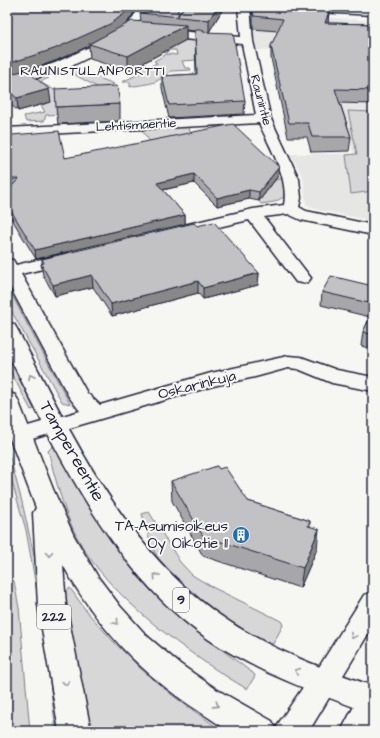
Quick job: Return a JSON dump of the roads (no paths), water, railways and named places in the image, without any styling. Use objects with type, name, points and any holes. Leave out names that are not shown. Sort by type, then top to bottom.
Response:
[{"type":"main road","points":[[300,7],[341,8],[373,11]]},
{"type":"main road","name":"Tampereentie","points":[[7,329],[55,425],[83,475],[118,528],[143,562],[165,586],[199,616],[247,647],[323,683],[373,700]]},
{"type":"main road","name":"Tampereentie","points":[[7,400],[22,435],[45,502],[72,557],[92,591],[122,629],[154,660],[226,712],[261,731]]},
{"type":"main road","name":"222","points":[[45,502],[52,605],[75,731]]},
{"type":"main road","points":[[291,731],[323,683]]},
{"type":"main road","points":[[357,731],[373,700]]},
{"type":"street","points":[[7,83],[60,66],[116,40],[130,30],[146,7]]},
{"type":"street","name":"Raunintie","points":[[244,7],[247,41],[264,119],[291,179],[293,198],[291,209]]},
{"type":"street","points":[[130,30],[247,41]]},
{"type":"street","name":"Lehtismäentie","points":[[7,132],[264,119]]},
{"type":"street","points":[[176,232],[253,214],[291,209],[301,215],[373,230]]},
{"type":"street","points":[[253,214],[302,278]]},
{"type":"street","points":[[85,254],[9,268],[80,397],[95,413]]},
{"type":"street","name":"Oskarinkuja","points":[[22,435],[211,380],[255,371],[276,364],[288,362],[305,364],[332,376],[373,384]]},
{"type":"street","points":[[323,683],[350,642],[373,602]]},
{"type":"place","name":"TA-Asumisoikeus Oy Oikotie 11","points":[[241,535]]},
{"type":"district","name":"RAUNISTULANPORTTI","points":[[93,71]]}]
